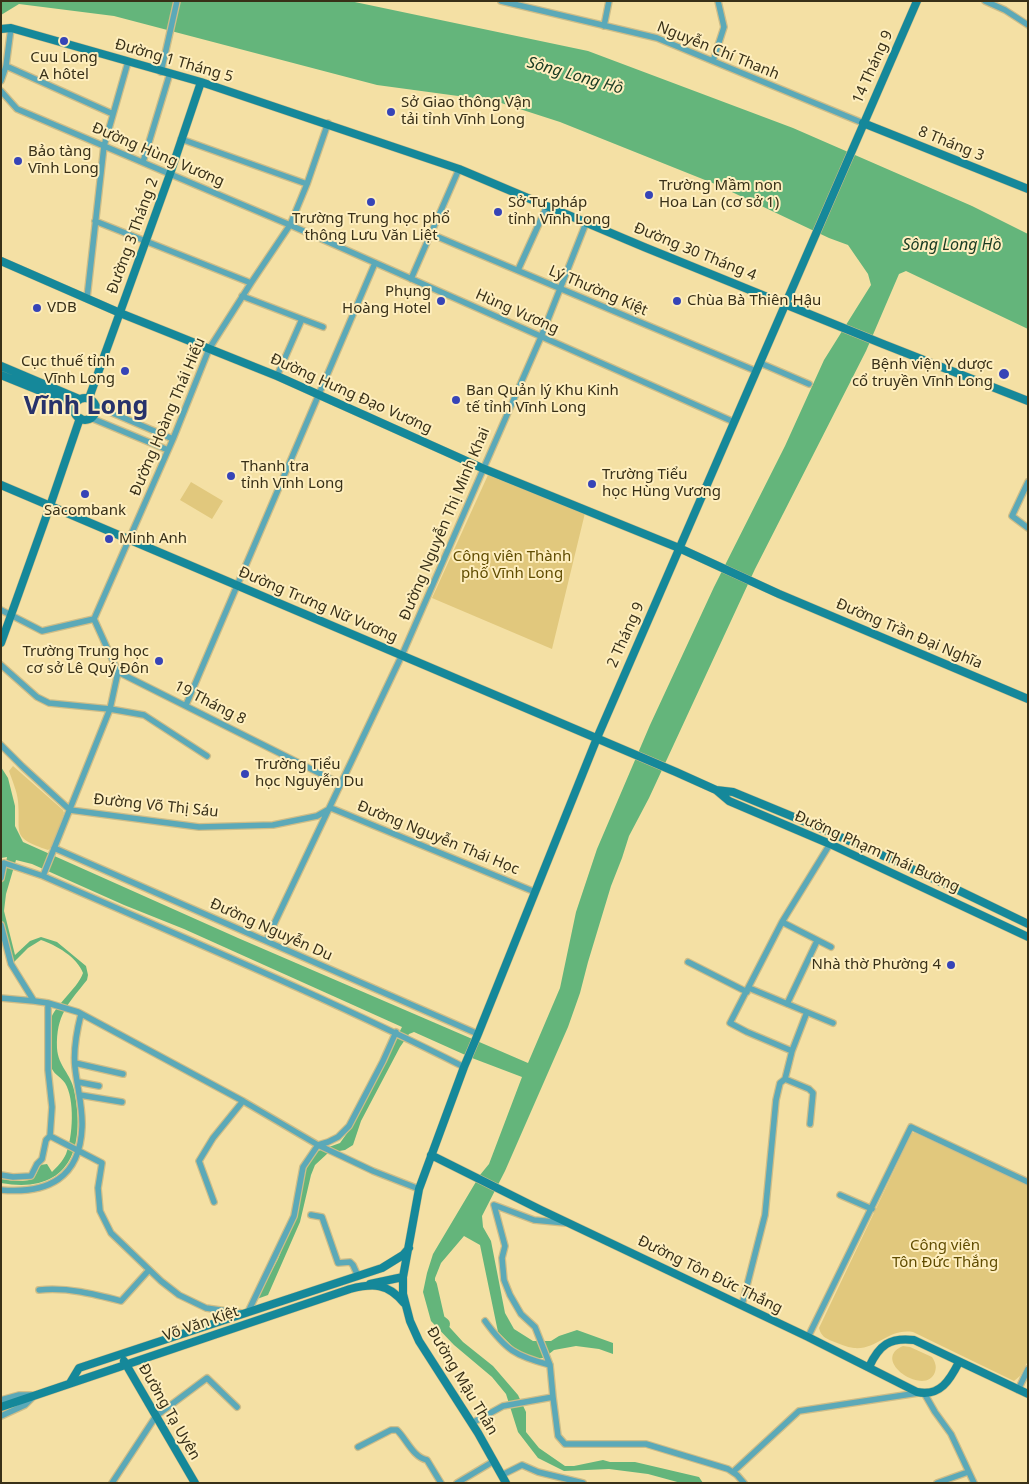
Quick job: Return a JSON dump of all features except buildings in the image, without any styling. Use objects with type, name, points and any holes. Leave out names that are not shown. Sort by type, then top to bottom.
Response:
[{"type":"main road","name":"14 Tháng 9","points":[[810,248],[917,1]]},
{"type":"main road","points":[[1,29],[11,28]]},
{"type":"main road","name":"Đường 1 Tháng 5","points":[[11,28],[201,82],[328,123]]},
{"type":"main road","name":"Đường 3 Tháng 2","points":[[89,398],[170,174],[201,82]]},
{"type":"main road","name":"Đường 30 Tháng 4","points":[[328,123],[459,169],[882,344],[1028,401]]},
{"type":"main road","name":"8 Tháng 3","points":[[863,123],[1028,189]]},
{"type":"main road","name":"2 Tháng 9","points":[[465,1063],[478,1036],[597,738],[810,248]]},
{"type":"main road","name":"Đường Hưng Đạo Vương","points":[[1,261],[319,394],[482,468],[689,553]]},
{"type":"main road","points":[[1,366],[77,402]]},
{"type":"main road","points":[[1,375],[77,402],[89,398],[96,406],[95,414],[92,418],[86,420],[80,418],[75,413],[77,402]]},
{"type":"main road","points":[[1,643],[80,418]]},
{"type":"main road","name":"Đường Trưng Nữ Vương","points":[[1,485],[676,772]]},
{"type":"main road","name":"Đường Trần Đại Nghĩa","points":[[689,553],[779,594],[1028,699]]},
{"type":"main road","name":"Đường Phạm Thái Bường","points":[[676,772],[716,790],[729,801],[830,844],[1028,936]]},
{"type":"main road","name":"Đường Phạm Thái Bường","points":[[716,790],[733,792],[835,834],[946,883],[1028,924]]},
{"type":"main road","points":[[830,844],[835,834]]},
{"type":"main road","name":"Đường Mậu Thân","points":[[465,1063],[419,1189],[403,1277],[405,1305],[419,1341],[472,1423],[504,1479]]},
{"type":"main road","name":"Đường Tôn Đức Thắng","points":[[431,1155],[922,1393]]},
{"type":"main road","name":"Võ Văn Kiệt","points":[[70,1383],[79,1368],[384,1267],[403,1255],[409,1247]]},
{"type":"main road","points":[[384,1267],[403,1277]]},
{"type":"main road","points":[[360,1275],[367,1285],[403,1277]]},
{"type":"main road","name":"Võ Văn Kiệt","points":[[1,1407],[300,1305],[367,1285],[389,1288],[405,1305]]},
{"type":"main road","points":[[868,1367],[885,1344],[903,1339],[914,1340],[1028,1394]]},
{"type":"main road","name":"Đường Tạ Uyên","points":[[120,1354],[195,1483]]},
{"type":"main road","points":[[922,1393],[931,1393],[942,1388],[950,1379],[959,1362]]},
{"type":"street","points":[[161,72],[177,1]]},
{"type":"street","name":"Nguyễn Chí Thanh","points":[[501,1],[657,38],[863,123]]},
{"type":"street","points":[[604,26],[610,1]]},
{"type":"street","points":[[713,61],[724,26],[718,1]]},
{"type":"street","points":[[985,1],[1005,10],[1028,26]]},
{"type":"street","points":[[1,82],[6,66],[11,28]]},
{"type":"street","points":[[87,298],[104,146],[128,62]]},
{"type":"street","points":[[6,66],[113,114]]},
{"type":"street","points":[[143,162],[170,73]]},
{"type":"street","name":"Đường Hùng Vương","points":[[1,92],[17,109],[290,225]]},
{"type":"street","name":"Đường Hoàng Thái Hiếu","points":[[94,619],[173,439],[209,348],[290,225],[307,184],[328,123]]},
{"type":"street","points":[[181,139],[307,184]]},
{"type":"street","points":[[410,279],[459,169]]},
{"type":"street","points":[[518,270],[547,206]]},
{"type":"street","points":[[95,221],[251,282]]},
{"type":"street","name":"Đường Nguyễn Thị Minh Khai","points":[[266,941],[331,808],[402,655],[482,468],[541,337],[586,222]]},
{"type":"street","name":"Hùng Vương","points":[[290,225],[734,422]]},
{"type":"street","name":"Lý Thường Kiệt","points":[[430,234],[559,288],[758,367],[809,384]]},
{"type":"street","points":[[186,705],[375,263]]},
{"type":"street","points":[[242,296],[323,327]]},
{"type":"street","points":[[277,376],[302,319]]},
{"type":"street","points":[[96,406],[173,439]]},
{"type":"street","points":[[92,418],[168,450]]},
{"type":"street","points":[[1028,482],[1012,516],[1028,528]]},
{"type":"street","points":[[1,610],[42,631],[94,619],[118,672],[110,709],[44,874]]},
{"type":"street","points":[[1,665],[38,698],[49,703],[144,714],[207,756]]},
{"type":"street","name":"19 Tháng 8","points":[[118,672],[341,784]]},
{"type":"street","points":[[1,745],[70,810]]},
{"type":"street","name":"Đường Võ Thị Sáu","points":[[70,810],[199,827],[273,825],[317,816],[331,808]]},
{"type":"street","name":"Đường Nguyễn Thái Học","points":[[331,808],[535,892]]},
{"type":"street","points":[[792,1051],[730,1023],[782,922],[830,844]]},
{"type":"street","name":"Đường Nguyễn Du","points":[[54,849],[478,1036]]},
{"type":"street","points":[[1,878],[4,863],[44,874],[465,1063]]},
{"type":"street","points":[[782,922],[831,947]]},
{"type":"street","points":[[1,925],[11,964],[34,1001]]},
{"type":"street","points":[[787,1004],[818,941]]},
{"type":"street","points":[[688,962],[748,990],[833,1023]]},
{"type":"street","points":[[1,998],[50,1003],[81,1014],[243,1101],[320,1146],[419,1189]]},
{"type":"street","points":[[50,1003],[48,1070],[53,1138]]},
{"type":"street","points":[[742,1305],[765,1215],[776,1100],[780,1083],[785,1079],[792,1051],[807,1012]]},
{"type":"street","points":[[1,1190],[34,1189],[50,1184],[65,1175],[77,1157],[82,1128],[80,1095],[75,1063],[77,1027],[81,1014]]},
{"type":"street","points":[[1,1175],[14,1177],[31,1176],[42,1159],[46,1140],[53,1138],[102,1163],[98,1181],[100,1211],[110,1233],[149,1270],[179,1294],[206,1308],[246,1313],[294,1216],[303,1167],[320,1146],[338,1138],[349,1126],[383,1062],[396,1032]]},
{"type":"street","points":[[75,1063],[123,1074]]},
{"type":"street","points":[[785,1079],[809,1089],[813,1093],[810,1124]]},
{"type":"street","points":[[78,1082],[99,1086]]},
{"type":"street","points":[[80,1095],[122,1102]]},
{"type":"street","points":[[214,1202],[199,1161],[213,1138],[243,1101]]},
{"type":"street","points":[[808,1337],[872,1210],[911,1126],[1028,1182]]},
{"type":"street","points":[[840,1195],[872,1210]]},
{"type":"street","points":[[570,1223],[534,1220],[494,1205],[505,1246],[502,1258],[504,1280],[521,1314],[536,1327],[550,1365],[552,1398],[558,1436],[565,1444],[646,1444],[712,1463],[732,1472],[744,1483]]},
{"type":"street","points":[[311,1215],[322,1217],[338,1263],[350,1262],[360,1275]]},
{"type":"street","points":[[39,1290],[71,1289],[121,1301],[149,1270]]},
{"type":"street","points":[[485,1321],[508,1350],[524,1358],[550,1365]]},
{"type":"street","points":[[1018,1390],[1028,1369]]},
{"type":"street","points":[[112,1483],[156,1416],[208,1378],[238,1407]]},
{"type":"street","points":[[732,1472],[799,1411],[922,1393],[950,1434],[974,1483]]},
{"type":"street","points":[[1,1400],[19,1395],[37,1394]]},
{"type":"street","points":[[1,1416],[25,1405],[37,1394]]},
{"type":"street","points":[[472,1423],[504,1406],[552,1398]]},
{"type":"street","points":[[358,1447],[391,1430],[397,1430],[419,1458],[427,1460],[441,1483]]},
{"type":"street","points":[[457,1483],[494,1461]]},
{"type":"street","points":[[504,1479],[522,1465],[538,1472],[583,1483]]},
{"type":"street","points":[[937,1483],[968,1472]]},
{"type":"green space","name":"Công viên Thành phố Vĩnh Long","points":[[488,475],[585,513],[552,649],[432,598]]},
{"type":"green space","points":[[191,482],[223,501],[212,519],[180,500]]},
{"type":"green space","points":[[13,766],[63,810],[64,813],[52,847],[48,850],[28,842],[20,833],[16,789],[9,771]]},
{"type":"green space","name":"Công viên Tôn Đức Thắng","points":[[912,1133],[1028,1185],[1028,1361],[1020,1376],[1014,1381],[913,1332],[897,1333],[870,1346],[854,1348],[827,1339],[820,1331],[819,1328]]},
{"type":"green space","points":[[903,1346],[910,1347],[932,1357],[936,1368],[930,1379],[921,1381],[912,1379],[896,1367],[892,1360],[894,1352]]},
{"type":"water","name":"Sông Long Hồ","points":[[1,1],[350,1],[588,51],[793,128],[972,206],[1028,234],[1028,329],[906,271],[899,274],[866,351],[755,569],[649,798],[629,836],[611,886],[580,993],[568,1027],[505,1171],[482,1216],[483,1227],[491,1241],[505,1313],[514,1329],[533,1341],[551,1341],[577,1330],[613,1343],[613,1354],[599,1349],[576,1346],[554,1350],[544,1358],[530,1358],[514,1348],[498,1332],[480,1245],[464,1236],[441,1263],[435,1278],[435,1308],[463,1342],[493,1366],[518,1395],[526,1412],[526,1432],[539,1448],[565,1466],[603,1460],[610,1462],[635,1462],[699,1477],[703,1483],[681,1483],[648,1474],[609,1469],[564,1471],[538,1458],[518,1432],[506,1394],[492,1377],[454,1345],[431,1321],[423,1292],[433,1254],[480,1175],[489,1164],[522,1077],[472,1058],[414,1032],[409,1034],[400,1047],[361,1121],[353,1145],[345,1150],[328,1153],[315,1165],[300,1222],[268,1295],[257,1299],[278,1259],[294,1219],[309,1160],[318,1151],[340,1143],[350,1129],[402,1027],[184,929],[124,905],[32,864],[16,860],[6,894],[4,911],[15,955],[30,941],[41,937],[57,942],[86,966],[88,975],[87,980],[64,1011],[57,1037],[58,1054],[74,1090],[77,1111],[77,1131],[74,1148],[68,1163],[58,1174],[43,1182],[24,1185],[1,1183],[1,1179],[18,1181],[31,1179],[35,1176],[40,1165],[47,1164],[52,1172],[66,1154],[70,1138],[72,1108],[65,1083],[52,1069],[49,1052],[49,1028],[51,1017],[83,973],[76,962],[65,952],[41,940],[28,948],[13,963],[1,920],[1,888],[7,857],[1,858],[1,767],[8,778],[15,806],[15,826],[23,842],[238,938],[528,1063],[560,988],[576,912],[597,849],[650,725],[714,587],[785,446],[824,360],[871,285],[868,274],[848,245],[829,238],[715,184],[560,122],[495,101],[377,85],[114,16],[19,4],[1,15]]},
{"type":"waterway","points":[[431,1285],[439,1320],[444,1324]]},
{"type":"place","name":"Cuu Long A hôtel","points":[[64,41]]},
{"type":"place","name":"Sở Giao thông Vận tải tỉnh Vĩnh Long","points":[[391,112]]},
{"type":"place","name":"Bảo tàng Vĩnh Long","points":[[18,161]]},
{"type":"place","name":"Trường Mầm non Hoa Lan (cơ sở 1)","points":[[649,195]]},
{"type":"place","name":"Trường Trung học phổ thông Lưu Văn Liệt","points":[[371,202]]},
{"type":"place","name":"Sở Tư pháp tỉnh Vĩnh Long","points":[[498,212]]},
{"type":"place","name":"Phụng Hoàng Hotel","points":[[441,301]]},
{"type":"place","name":"Chùa Bà Thiên Hậu","points":[[677,301]]},
{"type":"place","name":"VDB","points":[[37,308]]},
{"type":"place","name":"Cục thuế tỉnh Vĩnh Long","points":[[125,371]]},
{"type":"place","name":"Bệnh viện Y dược cổ truyền Vĩnh Long","points":[[1004,374]]},
{"type":"place","name":"Ban Quản lý Khu Kinh tế tỉnh Vĩnh Long","points":[[456,400]]},
{"type":"place","name":"Thanh tra tỉnh Vĩnh Long","points":[[231,476]]},
{"type":"place","name":"Trường Tiểu học Hùng Vương","points":[[592,484]]},
{"type":"place","name":"Sacombank","points":[[85,494]]},
{"type":"place","name":"Minh Anh","points":[[109,539]]},
{"type":"place","name":"Trường Trung học cơ sở Lê Quý Đôn","points":[[159,661]]},
{"type":"place","name":"Trường Tiểu học Nguyễn Du","points":[[245,774]]},
{"type":"place","name":"Nhà thờ Phường 4","points":[[951,965]]},
{"type":"district","name":"Vĩnh Long","points":[[86,407]]}]
